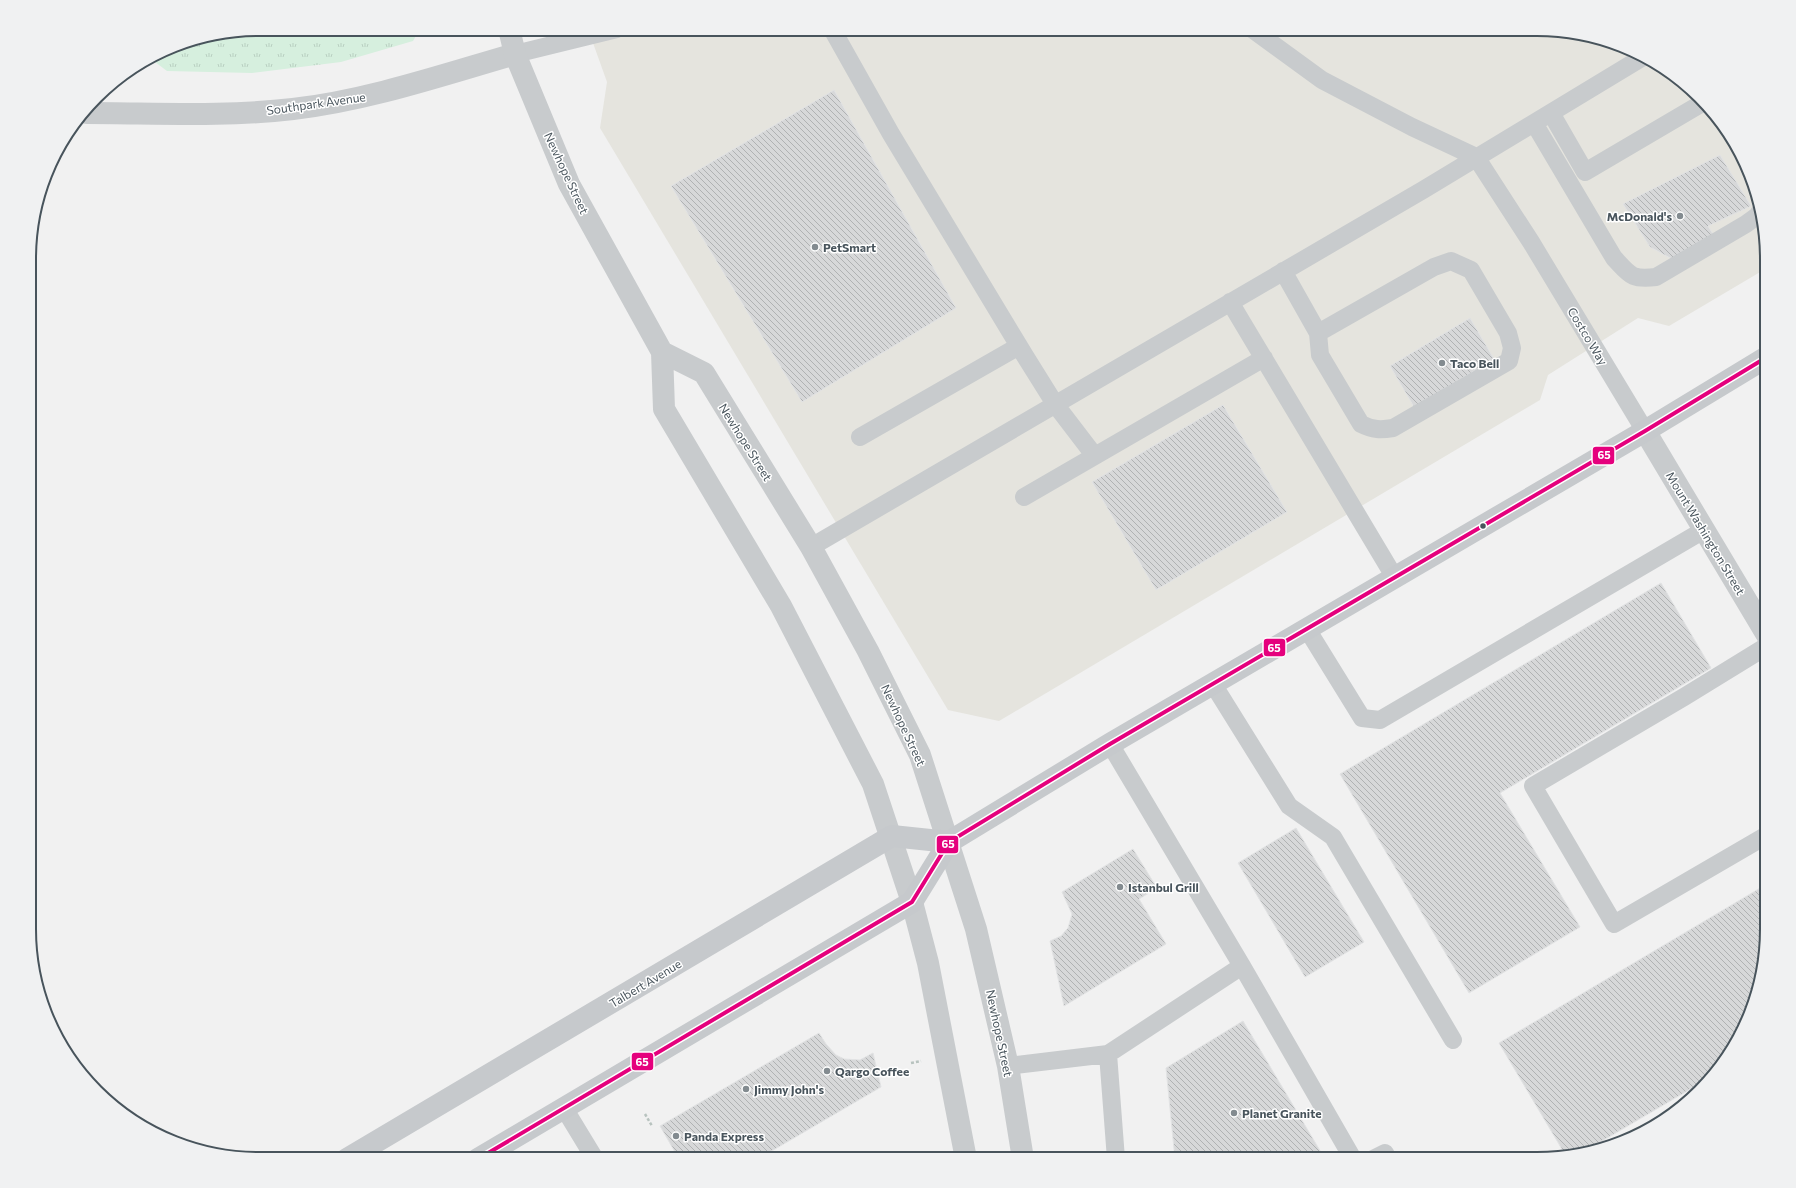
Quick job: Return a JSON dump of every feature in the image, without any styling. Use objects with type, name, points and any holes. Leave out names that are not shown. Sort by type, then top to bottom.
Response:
[{"type":"main road","points":[[490,1152],[912,902],[949,842],[1110,744],[1645,431],[1760,361]]},
{"type":"main road","points":[[892,836],[949,842]]},
{"type":"main road","name":"Talbert Avenue","points":[[360,1152],[892,836]]},
{"type":"street","name":"Newhope Street","points":[[511,36],[515,54],[569,184],[662,352],[664,409],[780,606],[873,784],[892,836],[912,902],[928,963],[965,1152]]},
{"type":"street","name":"Southpark Avenue","points":[[90,113],[220,113],[292,109],[372,96],[515,54]]},
{"type":"street","name":"Newhope Street","points":[[662,352],[704,373],[811,547],[868,651],[920,755],[976,929],[1008,1066],[1022,1152]]},
{"type":"street","name":"Mount Washington Street","points":[[1645,431],[1760,625]]},
{"type":"lane","points":[[515,54],[588,36]]},
{"type":"lane","points":[[836,36],[891,134],[1019,346],[1055,404],[1094,455]]},
{"type":"lane","points":[[1262,36],[1322,80],[1412,127],[1476,157]]},
{"type":"lane","points":[[811,547],[1283,271],[1638,60]]},
{"type":"lane","points":[[1551,113],[1585,172],[1699,105]]},
{"type":"lane","points":[[1534,123],[1614,258],[1630,276],[1641,279],[1656,277],[1756,217]]},
{"type":"lane","name":"Costco Way","points":[[1476,157],[1531,242],[1645,431]]},
{"type":"lane","points":[[1283,271],[1318,332],[1320,354],[1361,424],[1379,430],[1393,428],[1509,361],[1512,348],[1508,333],[1470,270],[1451,261],[1434,267],[1318,332]]},
{"type":"lane","points":[[1230,302],[1395,578]]},
{"type":"lane","points":[[860,437],[1019,346]]},
{"type":"lane","points":[[1024,497],[1094,455],[1264,358]]},
{"type":"lane","points":[[1307,629],[1362,718],[1380,720],[1704,530]]},
{"type":"lane","points":[[1760,650],[1684,697],[1533,786],[1614,924],[1760,839]]},
{"type":"lane","points":[[1213,684],[1289,806],[1333,837],[1453,1040]]},
{"type":"lane","points":[[1110,744],[1242,966],[1349,1152]]},
{"type":"lane","points":[[1008,1066],[1108,1054],[1242,966]]},
{"type":"lane","points":[[1108,1054],[1115,1152]]},
{"type":"lane","points":[[564,1108],[591,1152]]},
{"type":"path","points":[[911,1063],[923,1060]]},
{"type":"path","points":[[645,1114],[652,1126]]},
{"type":"shaded area","points":[[591,36],[1551,36],[1580,40],[1622,53],[1636,59],[1661,74],[1695,101],[1714,123],[1737,160],[1748,187],[1756,216],[1758,230],[1760,245],[1760,272],[1669,326],[1638,318],[1548,375],[1540,400],[999,721],[948,710],[600,128],[607,82]]},
{"type":"green space","points":[[245,36],[416,36],[413,41],[341,62],[252,73],[167,71],[155,62],[187,48],[216,40],[230,38]]},
{"type":"building","name":"PetSmart","points":[[834,90],[956,308],[802,402],[671,186]]},
{"type":"building","name":"McDonald's","points":[[1720,155],[1751,206],[1708,226],[1713,234],[1672,259],[1650,247],[1623,204]]},
{"type":"building","name":"Taco Bell","points":[[1470,318],[1494,359],[1414,407],[1390,366]]},
{"type":"building","points":[[1223,405],[1287,512],[1156,590],[1092,482]]},
{"type":"building","points":[[1661,583],[1711,668],[1500,793],[1580,927],[1469,993],[1340,774]]},
{"type":"building","points":[[1296,828],[1364,942],[1305,977],[1238,863]]},
{"type":"building","points":[[1133,849],[1157,888],[1139,899],[1166,944],[1064,1006],[1050,941],[1061,936],[1068,928],[1072,914],[1062,892]]},
{"type":"building","points":[[1760,888],[1760,943],[1756,972],[1748,1001],[1737,1028],[1730,1040],[1714,1065],[1696,1086],[1599,1143],[1563,1150],[1499,1043]]},
{"type":"building","name":"Planet Granite","points":[[1243,1021],[1321,1152],[1174,1152],[1166,1068]]},
{"type":"building","points":[[819,1033],[836,1055],[844,1059],[860,1060],[873,1053],[881,1087],[770,1152],[675,1152],[660,1126]]},
{"type":"transit line","name":"65","points":[[490,1152],[912,902],[949,842],[1110,744],[1645,431],[1760,361]]},
{"type":"place","name":"McDonald's","points":[[1680,216]]},
{"type":"place","name":"PetSmart","points":[[815,247]]},
{"type":"place","name":"Taco Bell","points":[[1442,363]]},
{"type":"place","name":"Istanbul Grill","points":[[1120,887]]},
{"type":"place","name":"Qargo Coffee","points":[[827,1071]]},
{"type":"place","name":"Jimmy John's","points":[[746,1089]]},
{"type":"place","name":"Planet Granite","points":[[1234,1113]]},
{"type":"place","name":"Panda Express","points":[[676,1136]]}]
